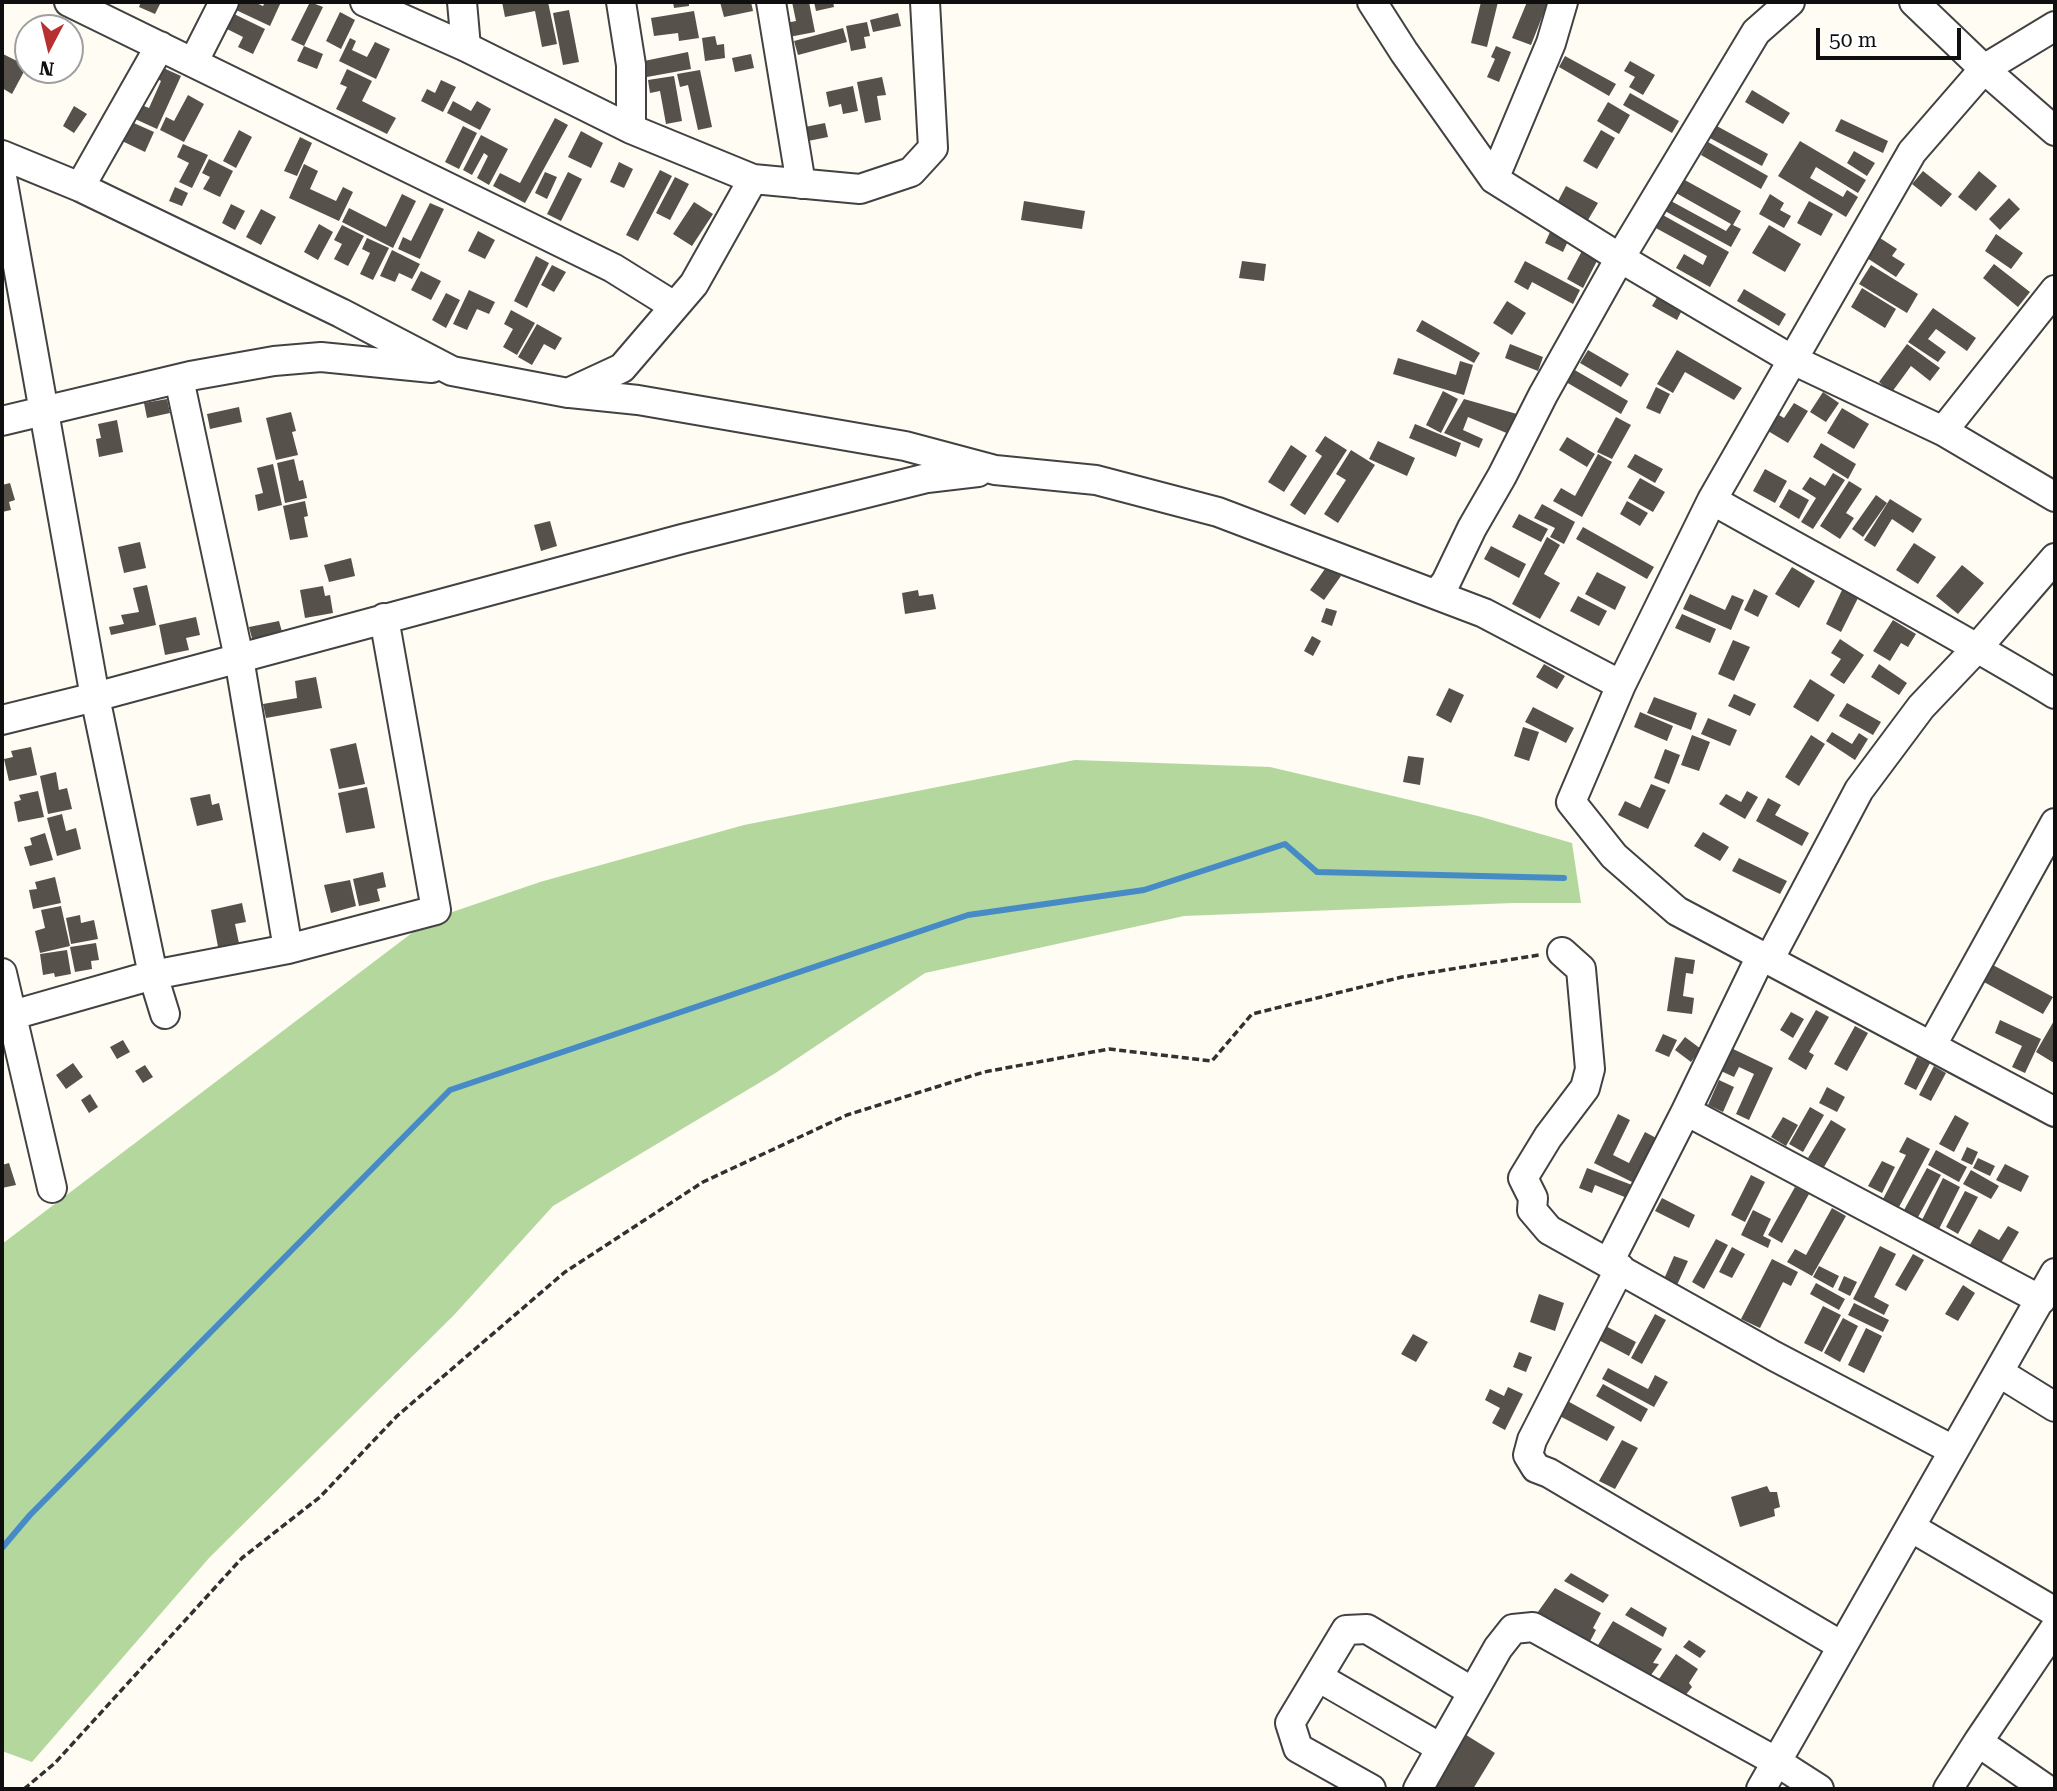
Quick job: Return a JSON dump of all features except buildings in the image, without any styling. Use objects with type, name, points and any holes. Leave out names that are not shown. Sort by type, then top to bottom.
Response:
[{"type":"street","points":[[69,2],[613,268],[674,306]]},
{"type":"street","points":[[194,61],[224,2]]},
{"type":"street","points":[[365,2],[466,47],[631,129],[753,179],[860,189],[911,172],[933,148],[925,2]]},
{"type":"street","points":[[462,2],[466,47]]},
{"type":"street","points":[[621,2],[631,65],[631,129]]},
{"type":"street","points":[[772,2],[801,184]]},
{"type":"street","points":[[1372,2],[1494,179],[1620,258],[1791,359],[1942,431],[2055,497]]},
{"type":"street","points":[[1494,179],[1551,43],[1563,2]]},
{"type":"street","points":[[1437,593],[1446,582],[1472,528],[1503,477],[1543,395],[1620,258],[1756,32],[1790,2]]},
{"type":"street","points":[[1914,2],[1984,69],[2055,131]]},
{"type":"street","points":[[2055,26],[1984,69],[1912,152],[1712,500],[1621,685],[1571,802],[1614,856],[1677,911],[2055,1112]]},
{"type":"street","points":[[80,187],[160,46]]},
{"type":"street","points":[[2,155],[80,187],[341,313],[452,371]]},
{"type":"street","points":[[2,177],[95,697],[153,975],[165,1014]]},
{"type":"street","points":[[568,393],[622,368],[694,284],[753,179]]},
{"type":"street","points":[[1942,431],[2055,290]]},
{"type":"street","points":[[2,421],[179,379],[274,361],[321,357],[452,371],[568,393],[638,400],[905,446],[995,470],[1096,480],[1218,512],[1484,613],[1621,685]]},
{"type":"street","points":[[179,379],[239,658],[288,949]]},
{"type":"street","points":[[2,720],[682,539],[927,478],[995,470]]},
{"type":"street","points":[[1712,500],[1978,647],[2055,694]]},
{"type":"street","points":[[1842,1646],[1549,1473],[1536,1468],[1528,1455],[1532,1440],[1686,1111],[1765,958],[1859,790],[1921,707],[1978,647],[2055,558]]},
{"type":"street","points":[[7,1017],[153,975],[288,949],[436,910],[384,618]]},
{"type":"street","points":[[1931,1045],[2055,823]]},
{"type":"street","points":[[1562,952],[1581,969],[1590,1069],[1585,1088],[1548,1137],[1522,1178],[1530,1189],[1532,1210],[1539,1221],[1549,1230],[1774,1356],[1953,1450]]},
{"type":"street","points":[[2,973],[7,1017],[52,1188]]},
{"type":"street","points":[[1686,1111],[2040,1300]]},
{"type":"street","points":[[1761,1789],[2055,1273]]},
{"type":"street","points":[[2000,1373],[2055,1406]]},
{"type":"street","points":[[1912,1528],[2055,1612]]},
{"type":"street","points":[[1418,1789],[1498,1648],[1513,1629],[1533,1627],[1776,1762],[1819,1789]]},
{"type":"street","points":[[1948,1789],[2055,1628]]},
{"type":"street","points":[[1371,1789],[1298,1748],[1290,1723],[1346,1630],[1367,1629],[1473,1692]]},
{"type":"street","points":[[1318,1677],[1441,1748]]},
{"type":"street","points":[[1978,1742],[2046,1789]]},
{"type":"path","points":[[24,1789],[55,1763],[242,1558],[320,1497],[397,1416],[565,1272],[703,1182],[847,1115],[984,1072],[1109,1049],[1212,1061],[1252,1014],[1402,977],[1515,957],[1562,952]]},
{"type":"green space","points":[[1075,760],[1270,767],[1478,816],[1572,843],[1581,903],[1513,903],[1184,916],[925,973],[774,1074],[553,1206],[454,1315],[209,1558],[32,1762],[2,1751],[2,1244],[429,920],[540,882],[744,825]]},
{"type":"waterway","points":[[2,1548],[30,1515],[450,1090],[968,915],[1144,890],[1285,844],[1317,872],[1564,878]]}]
